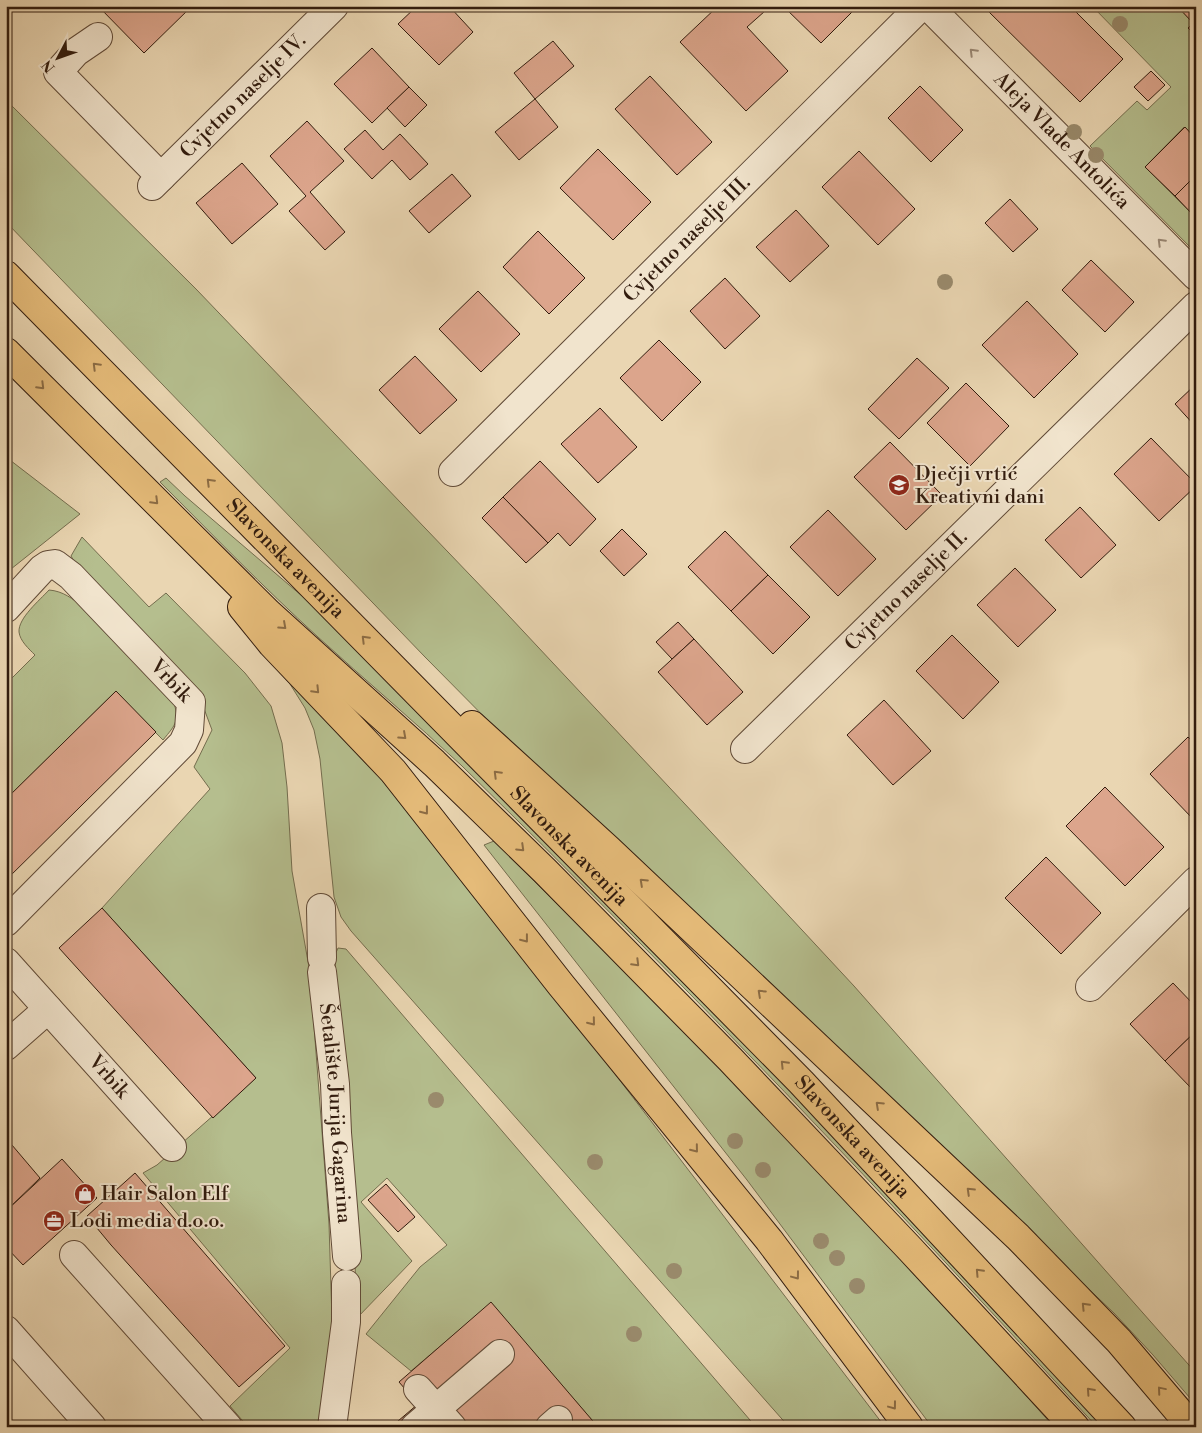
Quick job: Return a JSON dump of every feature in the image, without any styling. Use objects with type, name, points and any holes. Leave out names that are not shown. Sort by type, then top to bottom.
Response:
[{"type":"main road","name":"Slavonska avenija","points":[[6,275],[802,1082],[1122,1427]]},
{"type":"main road","name":"Slavonska avenija","points":[[6,352],[268,613],[434,764],[552,878],[743,1073],[1075,1427]]},
{"type":"main road","points":[[198,543],[244,610],[272,644],[393,771],[768,1240],[909,1427]]},
{"type":"main road","points":[[399,674],[436,697],[504,753],[915,1138],[1018,1237],[1120,1341],[1192,1427]]},
{"type":"street","name":"Cvjetno naselje IV.","points":[[98,37],[76,52],[58,72],[157,182],[334,6]]},
{"type":"street","name":"Cvjetno naselje III.","points":[[453,472],[921,6]]},
{"type":"street","name":"Aleja Vlade Antolića","points":[[928,6],[1196,276]]},
{"type":"street","name":"Cvjetno naselje II.","points":[[745,749],[1196,306]]},
{"type":"street","name":"Vrbik","points":[[6,608],[42,569],[48,565],[55,564],[71,576],[191,702],[189,730],[183,743],[6,922]]},
{"type":"street","points":[[1090,987],[1196,881]]},
{"type":"street","name":"Šetalište Jurija Gagarina","points":[[321,908],[322,965],[335,1084],[346,1270],[346,1322],[332,1427]]},
{"type":"street","name":"Vrbik","points":[[6,962],[172,1147]]},
{"type":"street","points":[[6,1046],[48,1009]]},
{"type":"street","points":[[74,1254],[228,1427]]},
{"type":"street","points":[[9,1338],[92,1427]]},
{"type":"street","points":[[415,1427],[444,1418],[500,1354]]},
{"type":"street","points":[[418,1389],[444,1418]]},
{"type":"green space","points":[[1092,6],[1177,6],[1193,23],[1188,28],[1196,36],[1196,139],[1184,127],[1145,167],[1196,218],[1196,253],[1090,146],[1137,101],[1147,110],[1171,87]]},
{"type":"green space","points":[[6,100],[196,289],[494,600],[854,986],[1196,1373],[1196,1405],[1114,1313],[517,750],[6,222]]},
{"type":"green space","points":[[6,457],[80,514],[6,573]]},
{"type":"green space","points":[[166,478],[316,608],[808,1107],[1103,1427],[1097,1427],[942,1258],[625,927],[462,766],[318,637],[258,580],[160,482]]},
{"type":"green space","points":[[82,537],[149,607],[166,593],[245,673],[271,706],[282,743],[287,787],[292,871],[310,973],[329,1224],[332,1320],[323,1427],[248,1427],[230,1406],[290,1348],[143,1173],[157,1165],[256,1078],[102,908],[210,789],[194,767],[212,730],[200,698],[75,563],[71,556]]},
{"type":"green space","points":[[49,590],[72,598],[83,607],[173,700],[176,722],[163,740],[115,692],[6,799],[6,684],[35,655],[21,639],[20,627],[30,610]]},
{"type":"green space","points":[[271,662],[341,732],[419,824],[563,1006],[885,1427],[789,1427],[351,931],[341,917],[334,897],[320,759],[314,730],[305,708],[290,684]]},
{"type":"green space","points":[[494,841],[733,1080],[989,1354],[1054,1427],[932,1427],[747,1180],[484,845]]},
{"type":"green space","points":[[338,948],[346,949],[756,1427],[598,1427],[491,1303],[411,1371],[366,1334],[420,1267],[447,1245],[387,1178],[361,1202],[412,1261],[356,1319],[355,1256],[335,971],[335,955]]},
{"type":"building","points":[[98,6],[192,6],[144,53]]},
{"type":"building","points":[[417,6],[449,6],[473,32],[439,65],[398,24]]},
{"type":"building","points":[[718,6],[760,6],[765,11],[747,27],[788,71],[746,111],[680,42]]},
{"type":"building","points":[[783,6],[856,6],[857,7],[821,43]]},
{"type":"building","points":[[991,6],[1070,6],[1123,59],[1080,102],[987,10]]},
{"type":"building","points":[[1177,6],[1196,6],[1196,21],[1193,23]]},
{"type":"building","points":[[1196,21],[1196,36],[1188,28]]},
{"type":"building","points":[[553,41],[574,66],[535,99],[514,73]]},
{"type":"building","points":[[372,48],[409,87],[372,123],[334,84]]},
{"type":"building","points":[[1151,71],[1165,85],[1148,101],[1134,87]]},
{"type":"building","points":[[650,76],[712,142],[677,175],[615,109]]},
{"type":"building","points":[[920,86],[963,130],[931,162],[888,118]]},
{"type":"building","points":[[409,87],[427,105],[405,127],[387,108]]},
{"type":"building","points":[[535,99],[558,127],[519,160],[495,132]]},
{"type":"building","points":[[307,121],[344,161],[310,192],[345,232],[325,250],[289,211],[306,196],[270,156]]},
{"type":"building","points":[[1185,127],[1196,139],[1196,175],[1175,196],[1145,167]]},
{"type":"building","points":[[365,130],[383,150],[400,134],[428,164],[410,180],[392,160],[372,179],[344,149]]},
{"type":"building","points":[[598,149],[651,202],[613,240],[560,188]]},
{"type":"building","points":[[859,151],[915,209],[878,245],[822,187]]},
{"type":"building","points":[[242,163],[278,204],[232,244],[196,203]]},
{"type":"building","points":[[452,174],[471,196],[429,233],[409,211]]},
{"type":"building","points":[[1196,175],[1196,218],[1175,196]]},
{"type":"building","points":[[1010,199],[1038,229],[1013,252],[985,223]]},
{"type":"building","points":[[796,210],[829,246],[790,282],[756,247]]},
{"type":"building","points":[[538,231],[585,278],[549,314],[503,267]]},
{"type":"building","points":[[1091,260],[1134,302],[1105,332],[1062,290]]},
{"type":"building","points":[[725,278],[760,316],[725,349],[690,311]]},
{"type":"building","points":[[478,291],[520,334],[481,372],[439,329]]},
{"type":"building","points":[[1027,301],[1078,354],[1034,398],[982,345]]},
{"type":"building","points":[[659,340],[701,382],[662,421],[620,378]]},
{"type":"building","points":[[415,356],[457,400],[420,434],[379,390]]},
{"type":"building","points":[[917,358],[949,388],[899,439],[868,409]]},
{"type":"building","points":[[966,383],[1009,426],[970,466],[927,423]]},
{"type":"building","points":[[1196,384],[1196,427],[1175,404]]},
{"type":"building","points":[[600,408],[637,447],[598,483],[561,444]]},
{"type":"building","points":[[1151,438],[1196,484],[1159,521],[1114,474]]},
{"type":"building","points":[[890,442],[942,495],[906,530],[854,477]]},
{"type":"building","points":[[540,461],[596,519],[570,546],[558,533],[548,543],[503,497]]},
{"type":"building","points":[[503,497],[548,543],[526,563],[482,518]]},
{"type":"building","points":[[1080,507],[1116,545],[1081,578],[1045,540]]},
{"type":"building","points":[[828,510],[876,559],[838,596],[790,547]]},
{"type":"building","points":[[622,529],[647,554],[624,576],[600,551]]},
{"type":"building","points":[[725,531],[768,575],[731,611],[688,567]]},
{"type":"building","points":[[1015,568],[1056,610],[1018,647],[977,605]]},
{"type":"building","points":[[768,575],[810,617],[773,654],[731,611]]},
{"type":"building","points":[[678,622],[694,639],[672,659],[656,642]]},
{"type":"building","points":[[952,635],[999,682],[963,719],[916,671]]},
{"type":"building","points":[[694,639],[743,692],[707,725],[658,672]]},
{"type":"building","points":[[116,691],[156,732],[6,880],[6,799]]},
{"type":"building","points":[[884,700],[931,751],[893,785],[847,735]]},
{"type":"building","points":[[1188,737],[1196,745],[1196,817],[1193,819],[1150,774]]},
{"type":"building","points":[[1105,787],[1164,847],[1125,886],[1066,826]]},
{"type":"building","points":[[1046,857],[1101,913],[1061,954],[1005,898]]},
{"type":"building","points":[[102,908],[256,1078],[213,1118],[59,948]]},
{"type":"building","points":[[1173,983],[1196,1007],[1196,1031],[1165,1061],[1130,1024]]},
{"type":"building","points":[[1196,1031],[1196,1085],[1192,1089],[1165,1061]]},
{"type":"building","points":[[6,1138],[40,1178],[6,1211]]},
{"type":"building","points":[[62,1159],[97,1198],[23,1265],[6,1247],[6,1211]]},
{"type":"building","points":[[135,1173],[285,1346],[239,1387],[87,1216]]},
{"type":"building","points":[[386,1184],[415,1217],[398,1232],[368,1200]]},
{"type":"building","points":[[491,1302],[598,1427],[391,1427],[418,1404],[399,1382]]},
{"type":"place","name":"Dječji vrtić Kreativni dani","points":[[899,485]]},
{"type":"place","name":"Hair Salon Elf","points":[[85,1194]]},
{"type":"place","name":"Lodi media d.o.o.","points":[[54,1221]]}]
